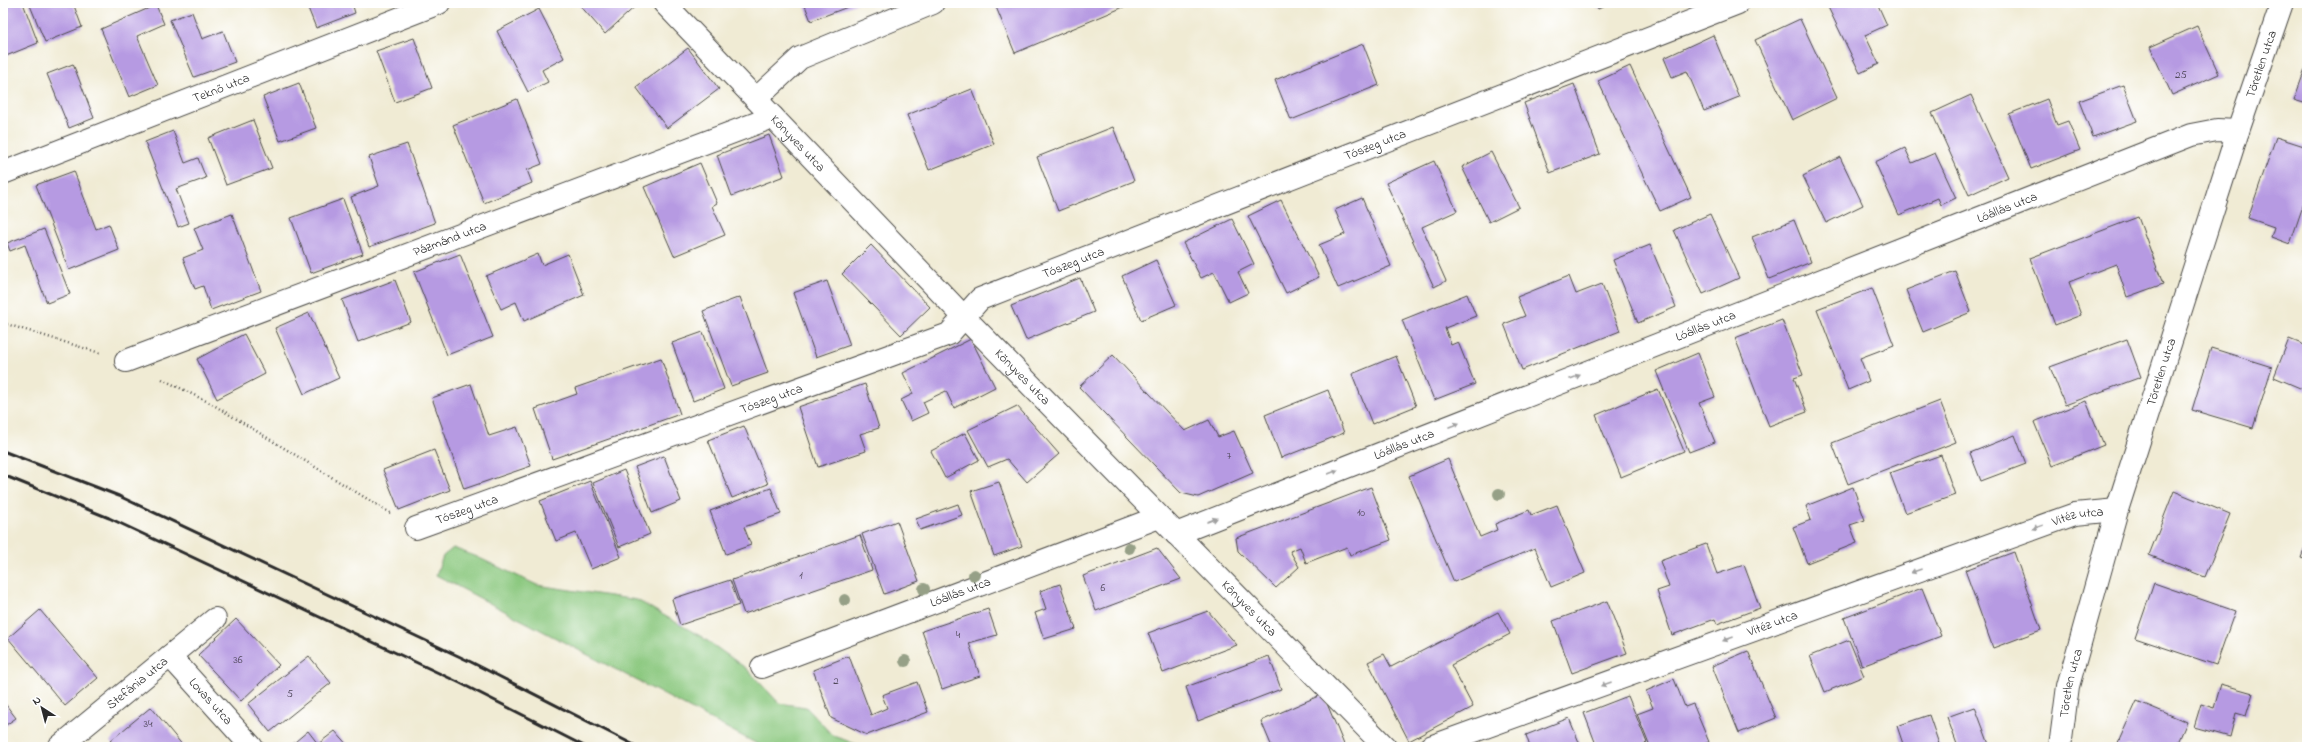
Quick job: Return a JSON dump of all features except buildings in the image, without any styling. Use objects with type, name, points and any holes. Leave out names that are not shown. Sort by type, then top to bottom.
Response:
[{"type":"street","name":"Teknő utca","points":[[3,173],[439,3]]},
{"type":"street","name":"Könyves utca","points":[[664,3],[964,317],[1385,747]]},
{"type":"street","points":[[756,100],[800,58],[933,3]]},
{"type":"street","name":"Tószeg utca","points":[[416,528],[950,334],[980,299],[1738,3]]},
{"type":"street","name":"Töretlen utca","points":[[2060,747],[2068,686],[2117,510],[2238,131],[2282,3]]},
{"type":"street","name":"Pázmánd utca","points":[[126,361],[773,117]]},
{"type":"street","name":"Lóállás utca","points":[[1176,534],[2191,135],[2218,130],[2238,131]]},
{"type":"street","name":"Vitéz utca","points":[[1430,747],[2075,514],[2117,510]]},
{"type":"street","name":"Lóállás utca","points":[[762,667],[1159,517]]},
{"type":"street","name":"Stefánia utca","points":[[59,747],[215,619]]},
{"type":"street","name":"Lovas utca","points":[[170,656],[252,747]]},
{"type":"path","points":[[3,324],[126,361],[212,404],[416,528]]},
{"type":"green space","points":[[453,548],[475,556],[537,585],[637,600],[702,637],[747,669],[779,703],[806,707],[832,735],[863,747],[763,747],[436,575],[443,556]]},
{"type":"railway","points":[[3,451],[119,496],[471,662],[638,747]]},
{"type":"railway","points":[[3,475],[109,518],[460,683],[586,747]]}]
